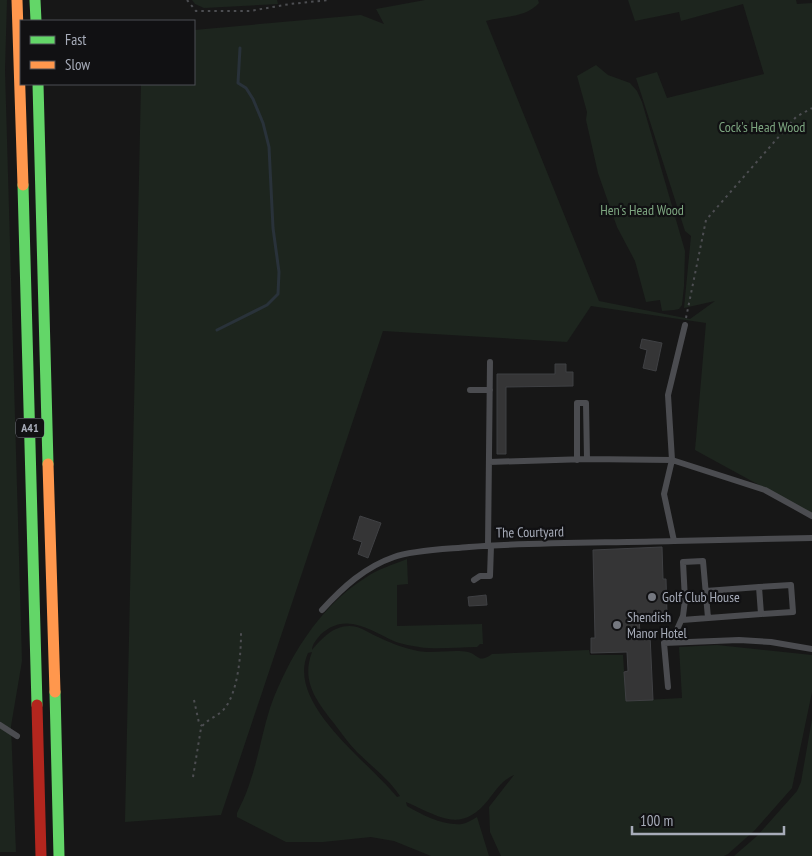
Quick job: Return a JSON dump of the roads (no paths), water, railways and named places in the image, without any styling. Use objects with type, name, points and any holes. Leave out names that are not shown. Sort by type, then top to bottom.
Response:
[{"type":"highway","name":"A41","points":[[17,0],[41,856]]},
{"type":"highway","points":[[35,0],[36,20]]},
{"type":"highway","name":"A41","points":[[38,85],[59,856]]},
{"type":"lane","points":[[674,541],[664,494],[672,460],[668,394],[685,325]]},
{"type":"lane","points":[[474,580],[480,576],[490,576],[490,362]]},
{"type":"lane","points":[[470,390],[490,390]]},
{"type":"lane","points":[[577,460],[578,403],[586,403],[587,459]]},
{"type":"lane","points":[[489,462],[587,459],[672,460],[765,490],[812,516]]},
{"type":"lane","name":"The Courtyard","points":[[322,610],[343,586],[371,567],[396,556],[441,549],[490,546],[812,538]]},
{"type":"lane","points":[[672,641],[682,620],[685,600],[683,562],[703,561],[708,618]]},
{"type":"lane","points":[[682,620],[793,612],[791,585],[706,590]]},
{"type":"lane","points":[[759,587],[761,614]]},
{"type":"lane","points":[[668,687],[664,642],[739,640],[771,642],[812,649]]},
{"type":"lane","points":[[0,725],[17,736]]},
{"type":"waterway","points":[[217,330],[267,305],[278,294],[279,272],[273,228],[269,147],[263,123],[253,99],[246,88],[238,83],[240,48]]},
{"type":"place","name":"Golf Club House","points":[[652,597]]},
{"type":"place","name":"Shendish Manor Hotel","points":[[617,625]]},
{"type":"park label","name":"Cock's Head Wood","points":[[762,127]]},
{"type":"park label","name":"Hen's Head Wood","points":[[642,210]]}]
